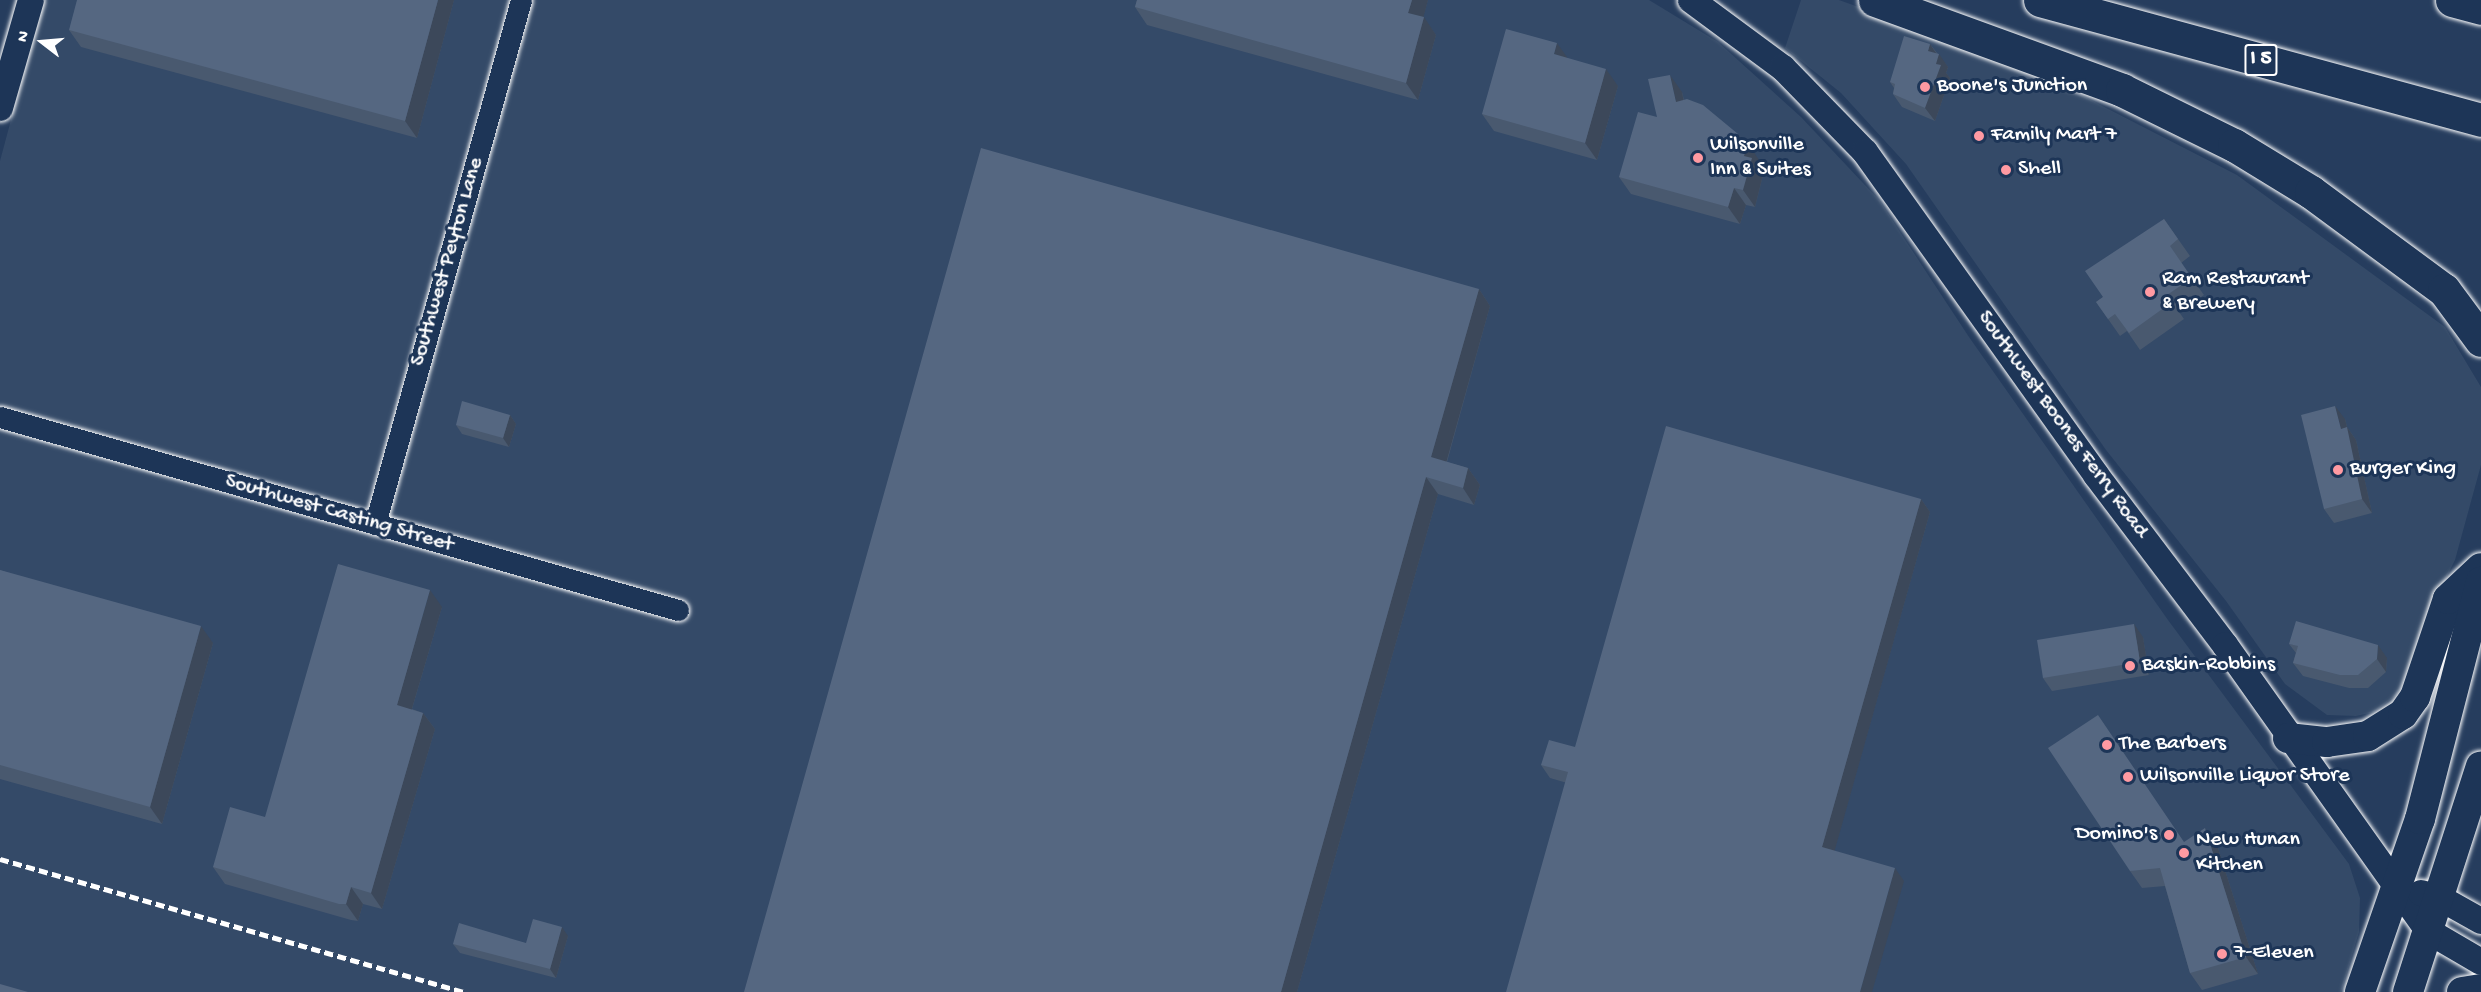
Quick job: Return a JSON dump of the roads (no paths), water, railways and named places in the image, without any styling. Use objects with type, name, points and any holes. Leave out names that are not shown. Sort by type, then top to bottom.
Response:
[{"type":"highway","points":[[1875,0],[2122,90],[2234,145],[2311,192],[2445,290],[2481,302]]},
{"type":"highway","name":"I 5","points":[[2040,0],[2481,120]]},
{"type":"highway","points":[[2452,0],[2481,8]]},
{"type":"highway","points":[[2445,290],[2481,340]]},
{"type":"main road","points":[[2288,738],[2327,742],[2368,736],[2403,714],[2415,697],[2448,599],[2481,568]]},
{"type":"main road","points":[[2360,992],[2420,819],[2481,582]]},
{"type":"main road","points":[[2408,992],[2481,766]]},
{"type":"main road","points":[[2375,992],[2395,887]]},
{"type":"main road","points":[[2462,992],[2481,989]]},
{"type":"street","points":[[0,108],[7,62],[31,0]]},
{"type":"street","name":"Southwest Peyton Lane","points":[[375,524],[521,0]]},
{"type":"street","name":"Southwest Boones Ferry Road","points":[[1691,0],[1783,68],[1840,123],[1880,170],[2096,475],[2225,645],[2288,738],[2428,931],[2481,962]]},
{"type":"street","name":"Southwest Casting Street","points":[[0,417],[678,610]]},
{"type":"street","points":[[2395,887],[2440,898],[2481,921]]},
{"type":"railway","points":[[0,859],[464,992]]},
{"type":"place","name":"Boone's Junction","points":[[1925,87]]},
{"type":"place","name":"Family Mart 7","points":[[1979,136]]},
{"type":"place","name":"Wilsonville Inn & Suites","points":[[1698,158]]},
{"type":"place","name":"Shell","points":[[2006,170]]},
{"type":"place","name":"Ram Restaurant & Brewery","points":[[2150,292]]},
{"type":"place","name":"Burger King","points":[[2338,470]]},
{"type":"place","name":"Baskin-Robbins","points":[[2130,666]]},
{"type":"place","name":"The Barbers","points":[[2107,745]]},
{"type":"place","name":"Wilsonville Liquor Store","points":[[2128,777]]},
{"type":"place","name":"Domino's","points":[[2169,835]]},
{"type":"place","name":"New Hunan Kitchen","points":[[2184,853]]},
{"type":"place","name":"7-Eleven","points":[[2222,954]]}]
